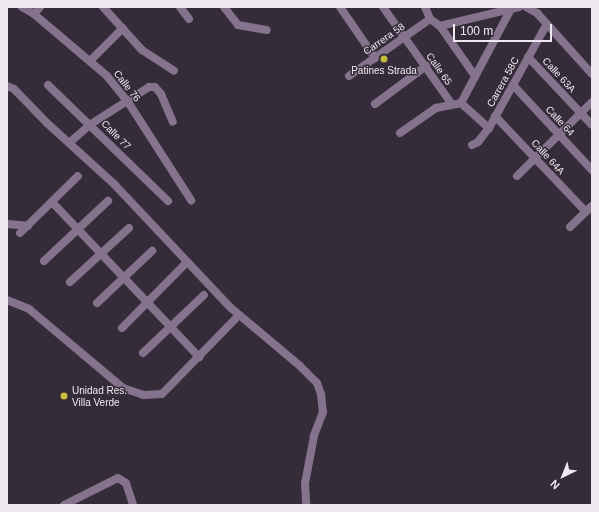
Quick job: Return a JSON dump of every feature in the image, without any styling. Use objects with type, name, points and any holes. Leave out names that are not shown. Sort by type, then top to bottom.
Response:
[{"type":"street","name":"Calle 76","points":[[22,7],[34,14],[91,60],[128,102],[191,200]]},
{"type":"street","points":[[34,14],[40,7]]},
{"type":"street","points":[[103,7],[151,57],[174,71]]},
{"type":"street","points":[[180,7],[189,19]]},
{"type":"street","points":[[224,7],[238,25],[267,30]]},
{"type":"street","points":[[340,7],[375,58]]},
{"type":"street","name":"Calle 65","points":[[383,7],[451,103]]},
{"type":"street","points":[[425,7],[430,19],[440,26],[475,76]]},
{"type":"street","points":[[440,26],[515,8]]},
{"type":"street","points":[[461,102],[515,8]]},
{"type":"street","points":[[528,8],[547,24],[592,74]]},
{"type":"street","name":"Carrera 58","points":[[349,76],[430,19]]},
{"type":"street","name":"Carrera 58C","points":[[472,145],[478,142],[489,128],[547,24]]},
{"type":"street","points":[[91,60],[123,28]]},
{"type":"street","name":"Calle 63A","points":[[528,57],[592,125]]},
{"type":"street","points":[[375,104],[426,66]]},
{"type":"street","name":"Calle 64","points":[[513,85],[592,170]]},
{"type":"street","points":[[7,86],[14,89],[69,143],[114,184],[239,315],[300,366],[317,383],[321,394],[323,412],[312,447],[304,494],[306,505]]},
{"type":"street","name":"Calle 77","points":[[48,86],[91,124],[168,201]]},
{"type":"street","points":[[69,143],[91,124],[128,102],[149,87],[155,87],[161,94],[173,122]]},
{"type":"street","points":[[400,133],[436,108],[451,103],[461,102],[489,128]]},
{"type":"street","points":[[517,176],[582,114],[592,102]]},
{"type":"street","name":"Calle 64A","points":[[495,116],[536,159],[589,209]]},
{"type":"street","points":[[20,233],[78,176]]},
{"type":"street","points":[[44,262],[108,201]]},
{"type":"street","points":[[52,202],[199,357]]},
{"type":"street","points":[[570,227],[589,209]]},
{"type":"street","points":[[7,224],[28,226]]},
{"type":"street","points":[[70,282],[129,228]]},
{"type":"street","points":[[97,303],[152,251]]},
{"type":"street","points":[[122,328],[148,304],[187,262]]},
{"type":"street","points":[[143,354],[204,295]]},
{"type":"street","points":[[7,300],[29,309],[123,388],[143,395],[162,394],[239,315]]},
{"type":"street","points":[[64,505],[118,478],[126,483],[133,505]]},
{"type":"place","name":"Patines Strada","points":[[384,59]]},
{"type":"place","name":"Unidad Res. Villa Verde","points":[[64,396]]}]
